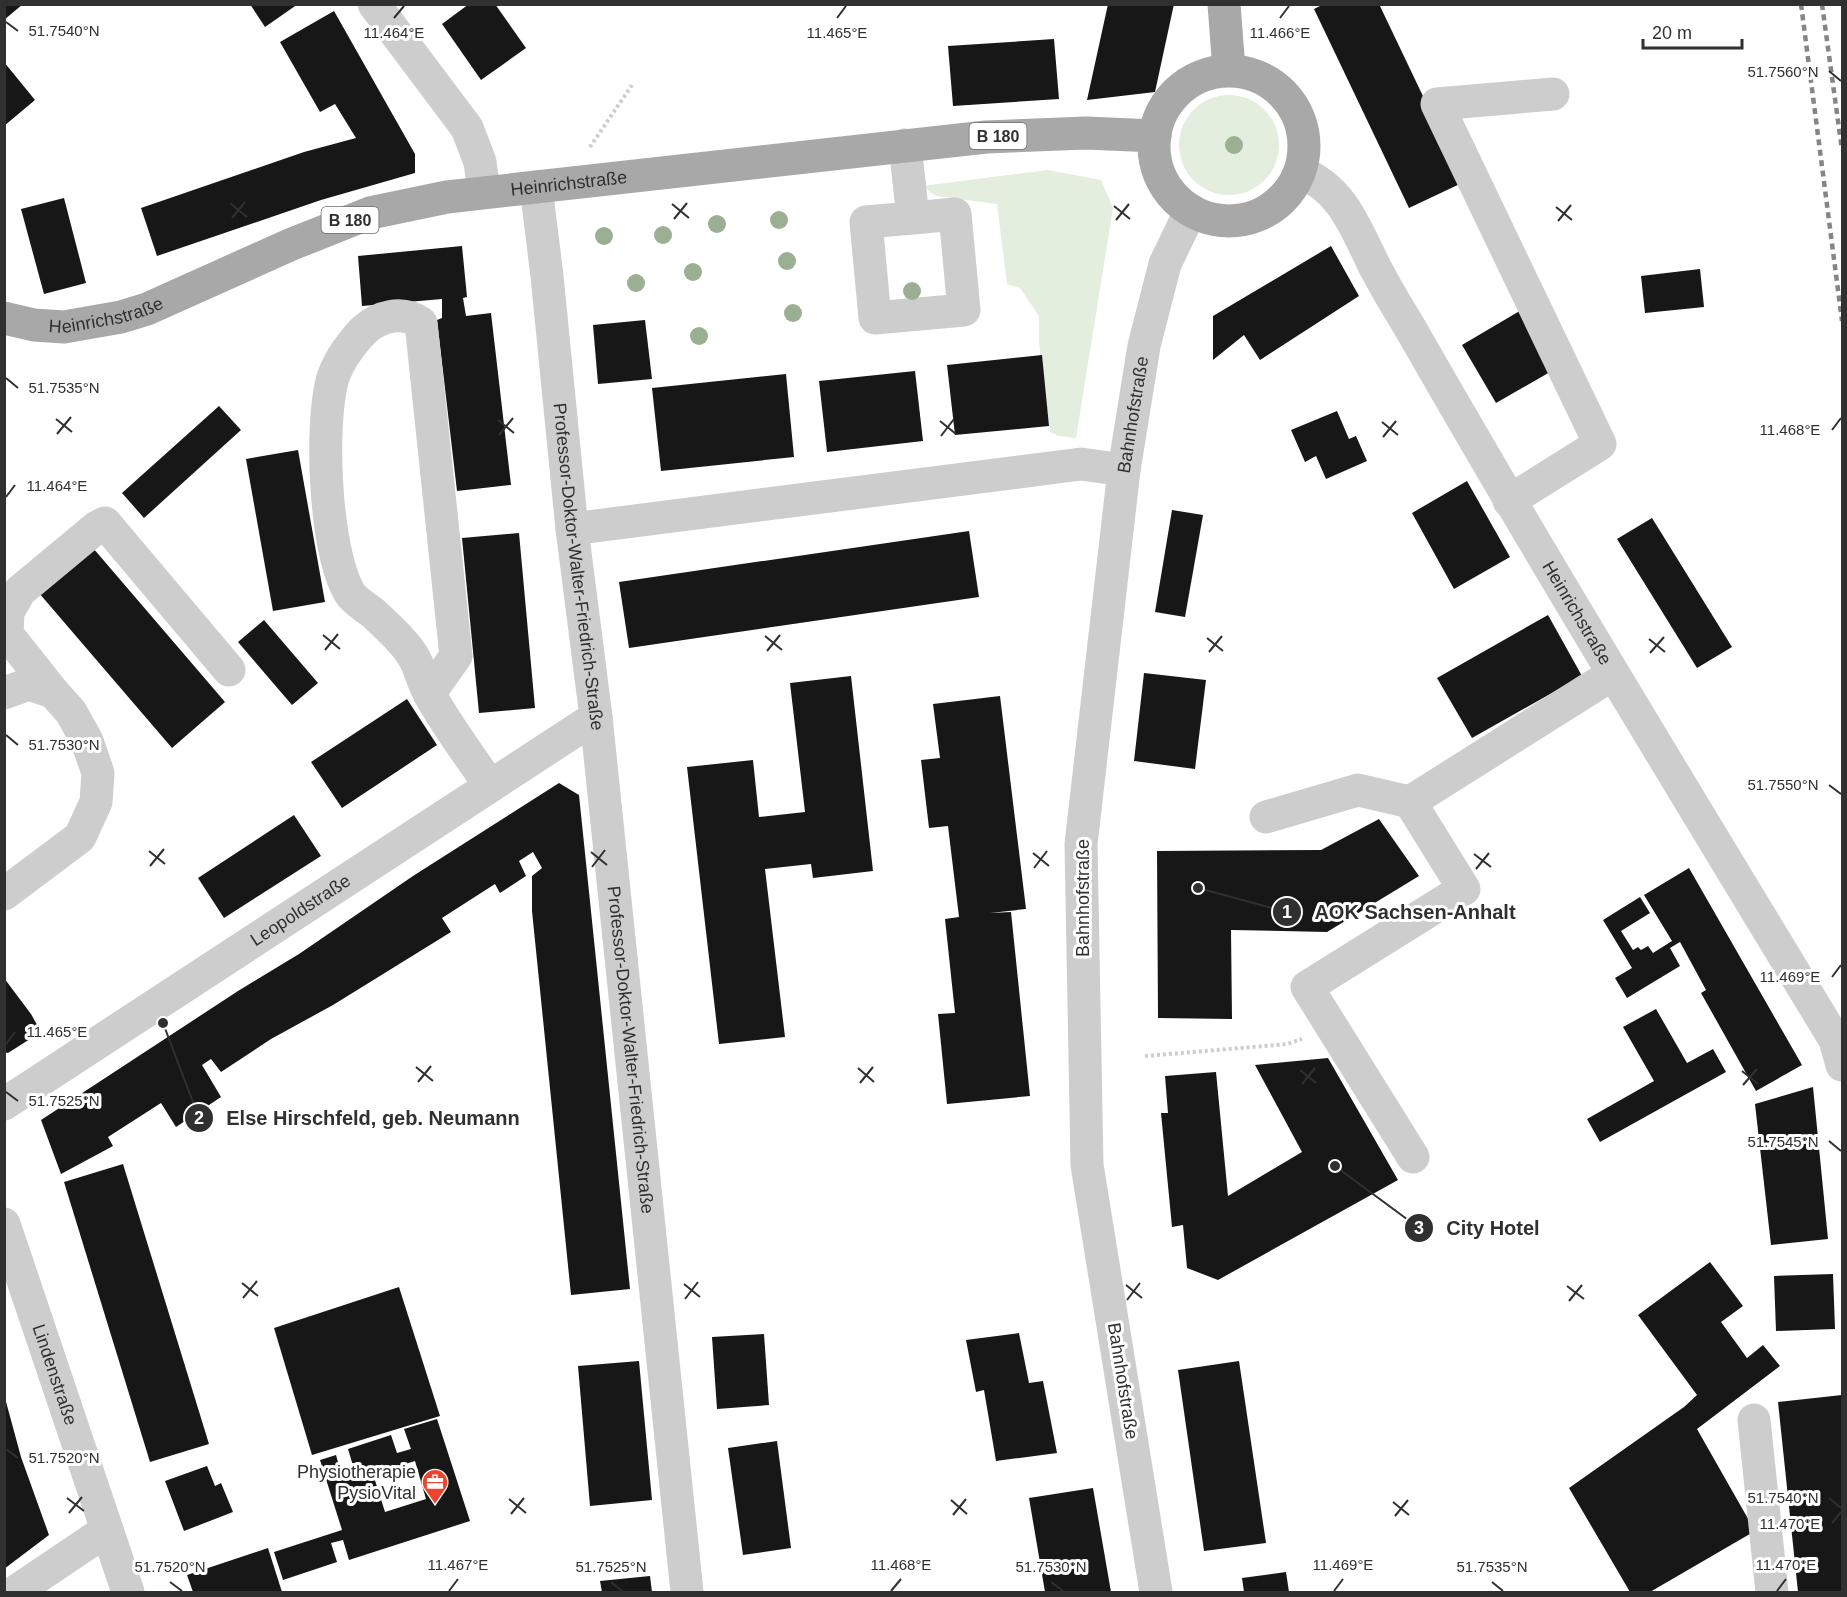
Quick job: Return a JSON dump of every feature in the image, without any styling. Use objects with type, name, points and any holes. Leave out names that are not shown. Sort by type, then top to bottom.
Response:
[{"type":"main road","points":[[1224,4],[1229,70]]},
{"type":"main road","points":[[1229,70],[1257,75],[1274,85],[1288,98],[1298,115],[1304,134],[1305,153],[1300,172],[1283,200],[1255,217],[1222,221],[1191,210],[1176,198],[1164,183],[1156,165],[1155,136],[1163,110],[1179,89],[1202,75],[1229,70]]},
{"type":"main road","name":"Heinrichstraße","points":[[4,318],[64,327],[121,317],[147,309],[292,244],[370,213],[484,192],[905,145],[1043,134],[1155,136]]},
{"type":"street","points":[[374,4],[467,128],[480,162],[484,192]]},
{"type":"street","points":[[1509,501],[1600,444],[1437,104],[1553,94]]},
{"type":"street","points":[[905,145],[913,218]]},
{"type":"street","name":"Heinrichstraße","points":[[1300,172],[1311,176],[1331,192],[1348,212],[1372,262],[1509,501],[1835,1040],[1842,1065]]},
{"type":"street","name":"Professor-Doktor-Walter-Friedrich-Straße","points":[[536,187],[572,529],[596,717],[687,1593]]},
{"type":"street","name":"Bahnhofstraße","points":[[1156,1593],[1087,1165],[1081,844],[1124,470],[1144,346],[1165,264],[1191,210]]},
{"type":"street","points":[[429,694],[456,656],[421,323],[405,316],[388,316],[368,327],[351,344],[332,380],[326,427],[328,499],[337,559],[350,594],[374,613],[412,653],[429,694],[490,786]]},
{"type":"street","points":[[572,529],[1081,464],[1124,470]]},
{"type":"street","points":[[4,894],[80,837],[96,802],[98,773],[87,741],[71,712],[8,634],[8,612],[20,591],[97,527],[105,523],[229,670]]},
{"type":"street","points":[[1410,802],[1613,674]]},
{"type":"street","points":[[4,693],[29,684],[53,692]]},
{"type":"street","name":"Leopoldstraße","points":[[4,1104],[596,717]]},
{"type":"street","points":[[1266,818],[1358,790],[1410,802],[1464,889],[1307,987],[1413,1156]]},
{"type":"street","name":"Lindenstraße","points":[[6,1232],[128,1593]]},
{"type":"street","points":[[1754,1420],[1772,1593]]},
{"type":"street","points":[[15,1593],[107,1530]]},
{"type":"path","points":[[595,180],[590,146],[632,85]]},
{"type":"path","points":[[1145,1056],[1287,1044]]},
{"type":"green space","points":[[1229,95],[1257,103],[1271,117],[1279,145],[1271,173],[1257,187],[1229,195],[1201,187],[1187,173],[1179,145],[1187,117],[1201,103]]},
{"type":"green space","points":[[1048,170],[1101,180],[1113,208],[1076,438],[1059,436],[1050,432],[1039,341],[1039,316],[1020,288],[1007,284],[997,204],[936,196],[922,186]]},
{"type":"building","points":[[4,4],[23,4],[4,20]]},
{"type":"building","points":[[250,4],[298,4],[265,27]]},
{"type":"building","points":[[469,4],[495,4],[526,48],[481,80],[442,24]]},
{"type":"building","points":[[1108,4],[1174,4],[1155,92],[1087,100]]},
{"type":"building","points":[[1324,4],[1379,4],[1464,182],[1409,208],[1314,9]]},
{"type":"building","points":[[334,11],[415,154],[415,173],[321,200],[157,256],[141,208],[304,152],[356,138],[335,104],[320,112],[280,42]]},
{"type":"building","points":[[1054,39],[1059,99],[953,106],[948,46]]},
{"type":"building","points":[[4,62],[35,100],[4,126]]},
{"type":"building","points":[[64,198],[86,283],[44,294],[21,209]]},
{"type":"building","points":[[462,246],[467,297],[463,298],[466,316],[491,313],[511,485],[457,491],[437,320],[442,318],[442,299],[362,306],[358,256]]},
{"type":"building","points":[[1331,246],[1359,296],[1260,360],[1244,335],[1213,360],[1213,316]]},
{"type":"building","points":[[1700,269],[1704,307],[1645,313],[1641,276]]},
{"type":"building","points":[[1523,309],[1557,368],[1496,403],[1462,345]]},
{"type":"building","points":[[645,320],[652,379],[598,384],[593,325]]},
{"type":"building","points":[[1042,355],[1049,426],[955,435],[947,365]]},
{"type":"building","points":[[915,371],[923,441],[827,452],[819,381]]},
{"type":"building","points":[[786,374],[794,457],[661,471],[652,388]]},
{"type":"building","points":[[219,406],[241,430],[144,518],[122,493]]},
{"type":"building","points":[[1337,411],[1349,439],[1356,436],[1367,461],[1326,479],[1316,456],[1305,462],[1291,430]]},
{"type":"building","points":[[298,450],[325,602],[273,611],[246,459]]},
{"type":"building","points":[[1467,481],[1510,557],[1454,589],[1412,513]]},
{"type":"building","points":[[1172,510],[1203,515],[1185,617],[1155,612]]},
{"type":"building","points":[[1652,518],[1732,647],[1697,668],[1617,539]]},
{"type":"building","points":[[969,531],[979,597],[629,648],[619,582]]},
{"type":"building","points":[[519,533],[535,708],[479,713],[462,538]]},
{"type":"building","points":[[93,548],[225,702],[172,748],[39,593]]},
{"type":"building","points":[[1548,615],[1582,676],[1472,738],[1437,678]]},
{"type":"building","points":[[264,620],[318,683],[292,705],[238,642]]},
{"type":"building","points":[[1144,673],[1206,680],[1195,769],[1134,761]]},
{"type":"building","points":[[851,676],[873,871],[813,878],[811,864],[765,869],[785,1037],[719,1044],[687,767],[753,760],[759,817],[805,812],[790,683]]},
{"type":"building","points":[[1000,696],[1026,909],[990,913],[1011,912],[1030,1096],[947,1104],[938,1014],[955,1013],[945,919],[959,917],[948,826],[929,828],[921,760],[940,758],[933,704]]},
{"type":"building","points":[[407,699],[437,745],[342,808],[311,762]]},
{"type":"building","points":[[559,783],[579,795],[630,1289],[571,1295],[532,911],[532,876],[542,868],[533,852],[519,861],[526,876],[500,893],[495,884],[442,918],[451,932],[333,1005],[271,1039],[221,1072],[211,1059],[202,1065],[221,1097],[176,1127],[161,1103],[108,1137],[113,1146],[61,1174],[41,1120]]},
{"type":"building","points":[[294,815],[321,856],[224,918],[198,878]]},
{"type":"building","points":[[1379,819],[1419,876],[1327,932],[1231,930],[1232,1019],[1158,1018],[1157,851],[1321,850]]},
{"type":"building","points":[[1689,868],[1802,1065],[1756,1091],[1701,993],[1706,990],[1680,942],[1670,948],[1680,966],[1627,998],[1615,978],[1632,968],[1603,920],[1640,897],[1650,913],[1621,931],[1633,950],[1638,947],[1641,950],[1648,946],[1653,953],[1672,941],[1644,895]]},
{"type":"building","points":[[4,978],[31,1014],[41,1032],[8,1053],[4,1052]]},
{"type":"building","points":[[1656,1009],[1687,1063],[1713,1049],[1726,1072],[1600,1142],[1587,1119],[1654,1081],[1623,1027]]},
{"type":"building","points":[[1328,1058],[1398,1180],[1218,1280],[1187,1268],[1183,1225],[1172,1227],[1161,1113],[1168,1113],[1165,1076],[1216,1072],[1228,1196],[1302,1152],[1255,1065]]},
{"type":"building","points":[[1813,1087],[1828,1239],[1771,1245],[1755,1104]]},
{"type":"building","points":[[123,1164],[209,1444],[150,1462],[64,1182]]},
{"type":"building","points":[[1710,1262],[1743,1306],[1721,1322],[1747,1358],[1763,1345],[1780,1366],[1697,1429],[1755,1531],[1650,1592],[1630,1592],[1569,1488],[1684,1407],[1697,1395],[1638,1315]]},
{"type":"building","points":[[1833,1274],[1835,1329],[1776,1331],[1774,1276]]},
{"type":"building","points":[[399,1287],[440,1416],[312,1455],[274,1328]]},
{"type":"building","points":[[1019,1333],[1029,1383],[1043,1381],[1057,1453],[996,1461],[984,1390],[976,1392],[966,1340]]},
{"type":"building","points":[[764,1334],[769,1405],[717,1409],[712,1337]]},
{"type":"building","points":[[639,1361],[652,1500],[590,1506],[578,1366]]},
{"type":"building","points":[[1239,1361],[1266,1543],[1204,1551],[1178,1370]]},
{"type":"building","points":[[1842,1395],[1842,1592],[1798,1592],[1778,1402]]},
{"type":"building","points":[[5,1398],[21,1457],[49,1535],[4,1569]]},
{"type":"building","name":"Physiotherapie PysioVital","points":[[437,1419],[470,1521],[349,1560],[343,1540],[331,1543],[337,1562],[283,1580],[274,1552],[342,1530],[320,1460],[336,1455],[341,1473],[354,1469],[348,1449],[391,1435],[397,1453],[411,1449],[404,1429]],"holes":[[[415,1461],[426,1499],[385,1512],[373,1474]]]},
{"type":"building","points":[[777,1441],[791,1548],[743,1555],[728,1448]]},
{"type":"building","points":[[207,1466],[215,1486],[221,1483],[233,1512],[184,1531],[165,1481]]},
{"type":"building","points":[[1093,1488],[1111,1592],[1045,1592],[1029,1498]]},
{"type":"building","points":[[268,1548],[282,1592],[193,1592],[187,1575]]},
{"type":"building","points":[[1286,1572],[1289,1592],[1244,1592],[1242,1578]]},
{"type":"building","points":[[650,1576],[652,1592],[602,1592],[600,1581]]},
{"type":"railway","points":[[1801,4],[1842,321]]},
{"type":"railway","points":[[1822,4],[1842,150]]},
{"type":"place","name":"AOK Sachsen-Anhalt","points":[[1198,888]]},
{"type":"place","name":"Else Hirschfeld, geb. Neumann","points":[[163,1023]]},
{"type":"place","name":"City Hotel","points":[[1335,1166]]},
{"type":"place","name":"Physiotherapie PysioVital","points":[[435,1505]]}]
